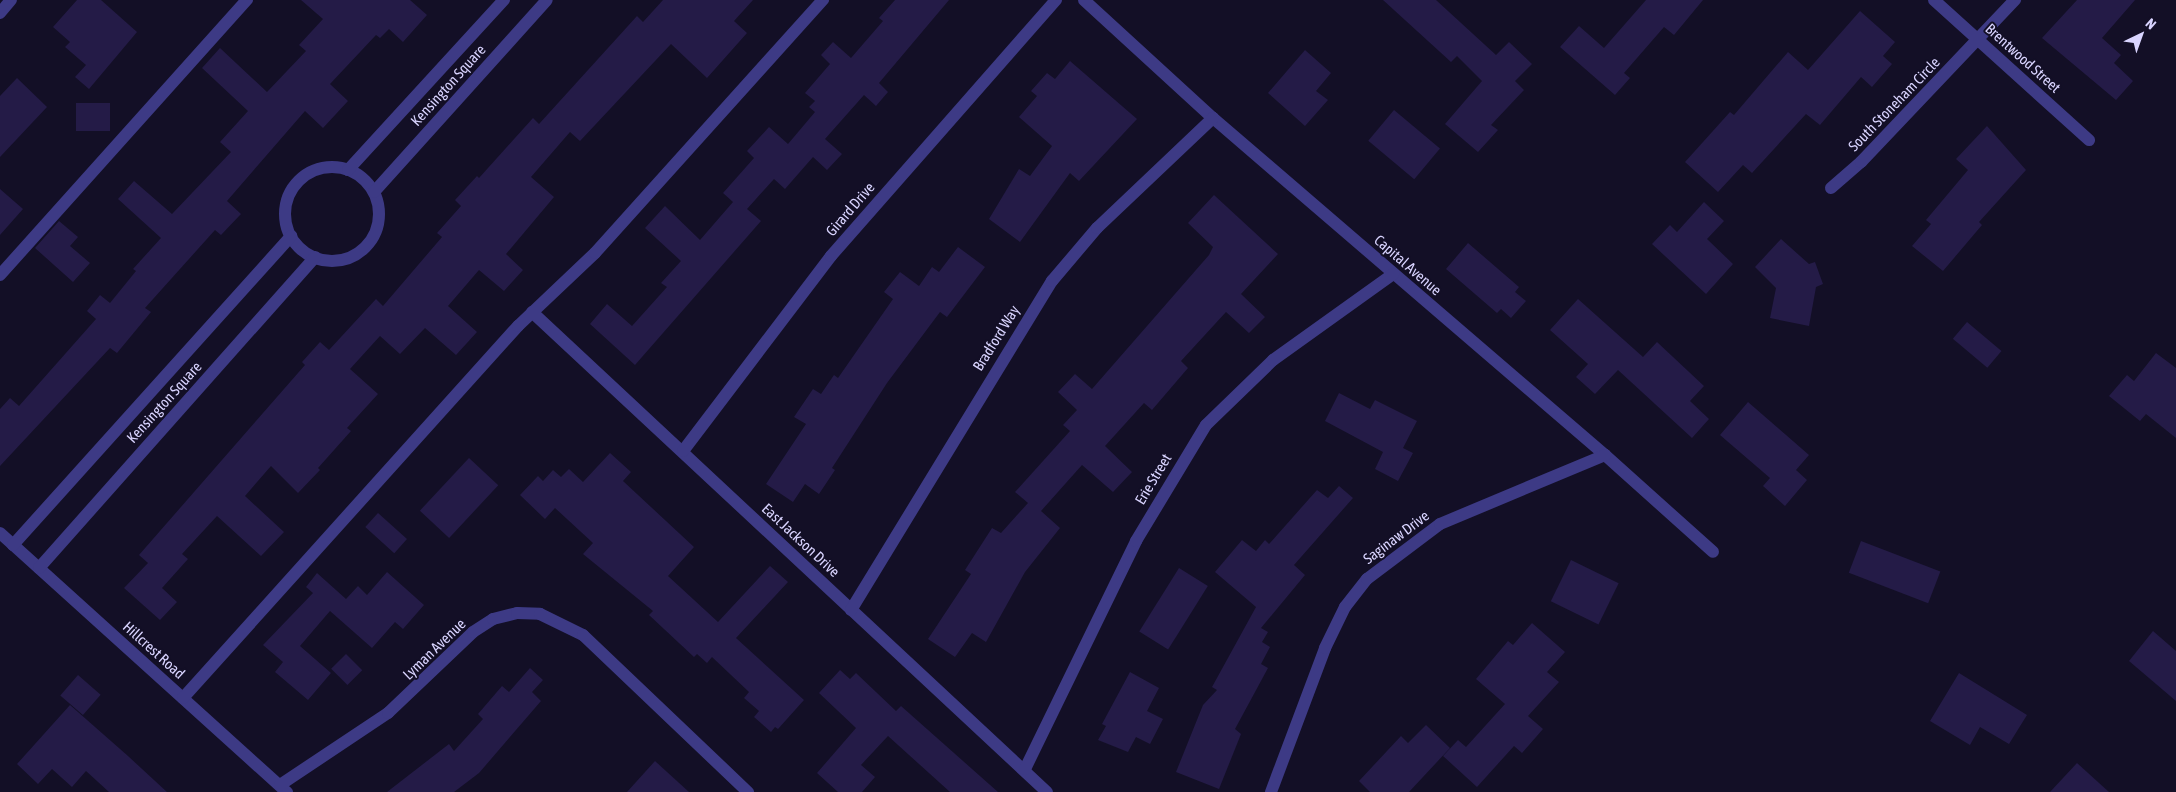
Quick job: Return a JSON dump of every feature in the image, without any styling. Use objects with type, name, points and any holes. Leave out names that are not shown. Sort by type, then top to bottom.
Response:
[{"type":"street","points":[[0,13],[11,0]]},
{"type":"street","points":[[0,275],[247,0]]},
{"type":"street","name":"Kensington Square","points":[[348,170],[504,0]]},
{"type":"street","name":"Kensington Square","points":[[374,192],[547,0]]},
{"type":"street","points":[[183,698],[532,312],[595,253],[823,0]]},
{"type":"street","name":"Girard Drive","points":[[683,451],[831,256],[1056,0]]},
{"type":"street","name":"Capital Avenue","points":[[1084,0],[1213,118],[1606,455],[1713,552]]},
{"type":"street","name":"Brentwood Street","points":[[1934,0],[2089,140]]},
{"type":"street","name":"South Stoneham Circle","points":[[1831,188],[1979,41],[2015,0]]},
{"type":"street","name":"Bradford Way","points":[[851,610],[1052,281],[1097,228],[1213,118]]},
{"type":"street","points":[[326,167],[348,170],[374,192],[379,214],[367,246],[342,259],[314,257],[291,236],[285,214],[297,183],[326,167]]},
{"type":"street","name":"Kensington Square","points":[[13,545],[291,236]]},
{"type":"street","name":"Kensington Square","points":[[39,568],[314,257]]},
{"type":"street","name":"Erie Street","points":[[1025,769],[1136,541],[1206,425],[1274,360],[1393,274]]},
{"type":"street","name":"East Jackson Drive","points":[[532,312],[683,451],[851,610],[1025,769],[1047,792]]},
{"type":"street","name":"Saginaw Drive","points":[[1271,792],[1325,648],[1345,607],[1367,579],[1440,524],[1606,455]]},
{"type":"street","name":"Hillcrest Road","points":[[0,533],[283,789]]},
{"type":"street","name":"Lyman Avenue","points":[[283,789],[388,714],[473,632],[494,619],[516,613],[540,614],[583,635],[748,792]]},
{"type":"building","points":[[77,0],[101,0],[137,32],[89,89],[75,77],[86,65],[65,47],[70,42],[53,27]]},
{"type":"building","points":[[301,0],[410,0],[427,15],[403,42],[389,29],[380,38],[376,35],[330,84],[348,101],[323,128],[305,111],[227,201],[241,214],[221,235],[215,230],[145,308],[151,312],[117,353],[110,348],[0,466],[0,409],[10,398],[19,406],[96,319],[87,311],[100,295],[110,303],[136,271],[133,269],[161,238],[118,199],[134,181],[172,214],[231,152],[220,142],[248,111],[202,68],[220,48],[267,92],[306,51],[299,45],[323,19]]},
{"type":"building","points":[[663,0],[753,0],[734,21],[747,33],[707,78],[671,44],[580,141],[570,132],[531,177],[554,197],[506,254],[523,270],[504,291],[479,270],[448,306],[477,332],[456,355],[425,328],[400,354],[380,336],[350,369],[378,394],[347,428],[351,431],[318,468],[320,470],[298,493],[271,466],[245,496],[284,532],[261,556],[217,516],[182,554],[188,559],[162,588],[177,602],[160,620],[124,588],[148,563],[139,555],[305,365],[302,362],[320,342],[329,350],[376,299],[383,306],[442,237],[437,233],[461,206],[455,200],[477,176],[479,178],[533,118],[539,124],[637,16],[643,22]]},
{"type":"building","points":[[895,0],[949,0],[879,83],[888,92],[876,106],[864,95],[825,139],[842,154],[827,170],[813,157],[785,189],[774,179],[747,209],[761,221],[635,365],[590,324],[607,304],[632,326],[667,287],[661,283],[681,261],[645,228],[665,206],[700,240],[733,202],[723,193],[754,158],[747,151],[769,127],[788,144],[815,112],[809,107],[815,101],[805,93],[830,64],[821,55],[833,42],[851,58],[883,21],[879,18]]},
{"type":"building","points":[[1383,0],[1436,0],[1496,55],[1509,42],[1532,64],[1515,81],[1524,90],[1491,125],[1498,130],[1478,152],[1445,124],[1482,81],[1457,56],[1451,62]]},
{"type":"building","points":[[1646,0],[1703,0],[1674,35],[1664,27],[1624,73],[1630,78],[1615,95],[1560,47],[1579,26],[1604,48]]},
{"type":"building","points":[[2077,0],[2135,0],[2102,38],[2121,55],[2114,63],[2133,81],[2116,100],[2042,38]]},
{"type":"building","points":[[1860,11],[1895,42],[1883,56],[1892,64],[1872,87],[1861,77],[1820,125],[1806,114],[1752,173],[1743,165],[1718,192],[1685,162],[1730,112],[1734,115],[1788,52],[1808,70]]},
{"type":"building","points":[[1305,50],[1331,73],[1316,91],[1328,100],[1305,126],[1268,93]]},
{"type":"building","points":[[1070,61],[1137,119],[1079,181],[1070,173],[1020,242],[989,219],[1019,169],[1030,176],[1052,146],[1019,117],[1037,96],[1031,91],[1047,73],[1055,79]]},
{"type":"building","points":[[17,78],[47,107],[0,157],[0,96]]},
{"type":"building","points":[[76,103],[110,103],[110,131],[76,131]]},
{"type":"building","points":[[1394,110],[1440,149],[1414,179],[1368,141]]},
{"type":"building","points":[[1987,126],[2026,170],[1979,222],[1982,225],[1943,271],[1912,246],[1931,224],[1926,220],[1968,170],[1956,159]]},
{"type":"building","points":[[0,189],[23,209],[0,235]]},
{"type":"building","points":[[1214,195],[1278,254],[1241,294],[1265,317],[1249,333],[1226,312],[1181,361],[1188,368],[1152,410],[1144,403],[1105,446],[1132,472],[1113,492],[1082,465],[1041,511],[1060,528],[1025,572],[986,642],[972,633],[955,657],[928,639],[971,574],[965,570],[992,528],[1001,533],[1028,503],[1015,492],[1070,431],[1063,425],[1077,410],[1058,392],[1075,374],[1092,389],[1209,255],[1213,247],[1188,223]]},
{"type":"building","points":[[1704,202],[1724,221],[1707,239],[1733,264],[1706,294],[1652,244],[1670,225],[1677,232]]},
{"type":"building","points":[[59,221],[78,237],[70,246],[90,263],[73,282],[35,248]]},
{"type":"building","points":[[1781,239],[1809,264],[1815,262],[1823,284],[1816,287],[1809,326],[1770,318],[1776,288],[1755,267]]},
{"type":"building","points":[[1468,243],[1519,287],[1515,292],[1526,301],[1511,318],[1501,309],[1497,313],[1446,269]]},
{"type":"building","points":[[958,247],[985,267],[947,317],[940,312],[887,383],[832,468],[835,470],[819,494],[805,484],[793,502],[766,484],[806,424],[794,417],[813,389],[821,394],[834,375],[838,378],[893,299],[884,292],[900,272],[919,286],[932,267],[939,272]]},
{"type":"building","points":[[1578,299],[1643,357],[1657,342],[1704,386],[1690,401],[1709,419],[1692,438],[1618,370],[1595,394],[1576,377],[1588,364],[1550,330]]},
{"type":"building","points":[[1967,322],[2001,351],[1987,368],[1953,339]]},
{"type":"building","points":[[2156,353],[2176,368],[2176,438],[2146,414],[2140,421],[2109,396],[2127,375],[2134,381]]},
{"type":"building","points":[[1339,393],[1370,409],[1375,400],[1417,421],[1403,448],[1413,453],[1398,481],[1375,469],[1383,452],[1325,421]]},
{"type":"building","points":[[1748,402],[1809,455],[1796,470],[1807,480],[1785,506],[1763,486],[1770,478],[1720,435]]},
{"type":"building","points":[[610,453],[631,472],[623,481],[694,547],[668,576],[718,622],[770,566],[788,582],[736,638],[804,700],[778,729],[775,727],[771,732],[754,717],[759,711],[744,698],[749,692],[712,657],[707,663],[697,654],[694,657],[649,615],[653,611],[583,554],[593,543],[555,508],[545,519],[520,495],[538,476],[543,481],[553,470],[561,477],[569,469],[583,482]]},
{"type":"building","points":[[469,458],[498,485],[449,538],[420,511]]},
{"type":"building","points":[[1339,486],[1353,498],[1294,565],[1305,575],[1261,628],[1268,632],[1262,642],[1270,647],[1261,664],[1268,668],[1235,729],[1241,734],[1219,789],[1176,772],[1203,705],[1217,690],[1212,687],[1256,607],[1215,572],[1242,540],[1256,551],[1265,540],[1269,544],[1317,490],[1328,498]]},
{"type":"building","points":[[378,513],[407,539],[394,553],[365,527]]},
{"type":"building","points":[[1861,541],[1940,571],[1928,603],[1849,573]]},
{"type":"building","points":[[1571,560],[1619,583],[1598,625],[1551,601]]},
{"type":"building","points":[[1179,568],[1208,586],[1168,650],[1139,632]]},
{"type":"building","points":[[387,572],[424,605],[403,629],[395,622],[372,648],[330,611],[300,646],[331,673],[308,700],[275,672],[283,662],[263,645],[313,593],[306,587],[317,573],[346,599],[358,586],[367,595]]},
{"type":"building","points":[[1532,623],[1565,652],[1547,672],[1559,682],[1528,716],[1543,729],[1522,753],[1514,746],[1477,787],[1443,756],[1458,740],[1466,747],[1505,704],[1476,679],[1508,641],[1513,645]]},
{"type":"building","points":[[2153,631],[2176,651],[2176,701],[2129,661]]},
{"type":"building","points":[[346,654],[362,670],[347,685],[331,669]]},
{"type":"building","points":[[530,668],[543,680],[532,692],[541,701],[479,773],[454,792],[387,792],[449,744],[454,751],[483,719],[478,714],[502,686],[509,692]]},
{"type":"building","points":[[840,670],[850,679],[856,673],[896,711],[901,706],[998,792],[950,792],[888,736],[861,765],[875,777],[862,792],[838,792],[817,773],[856,728],[819,693]]},
{"type":"building","points":[[1130,672],[1159,688],[1147,711],[1163,719],[1150,744],[1136,737],[1128,752],[1098,740],[1106,726],[1102,724]]},
{"type":"building","points":[[1959,673],[2027,715],[2009,744],[1980,727],[1970,745],[1930,721]]},
{"type":"building","points":[[78,675],[101,695],[83,715],[60,695]]},
{"type":"building","points":[[70,705],[167,792],[109,792],[86,771],[72,787],[52,769],[38,784],[17,764]]},
{"type":"building","points":[[1426,725],[1450,748],[1409,792],[1370,792],[1359,781],[1401,736],[1408,743]]},
{"type":"building","points":[[655,761],[689,792],[627,792]]},
{"type":"building","points":[[2077,763],[2109,792],[2050,792]]}]
